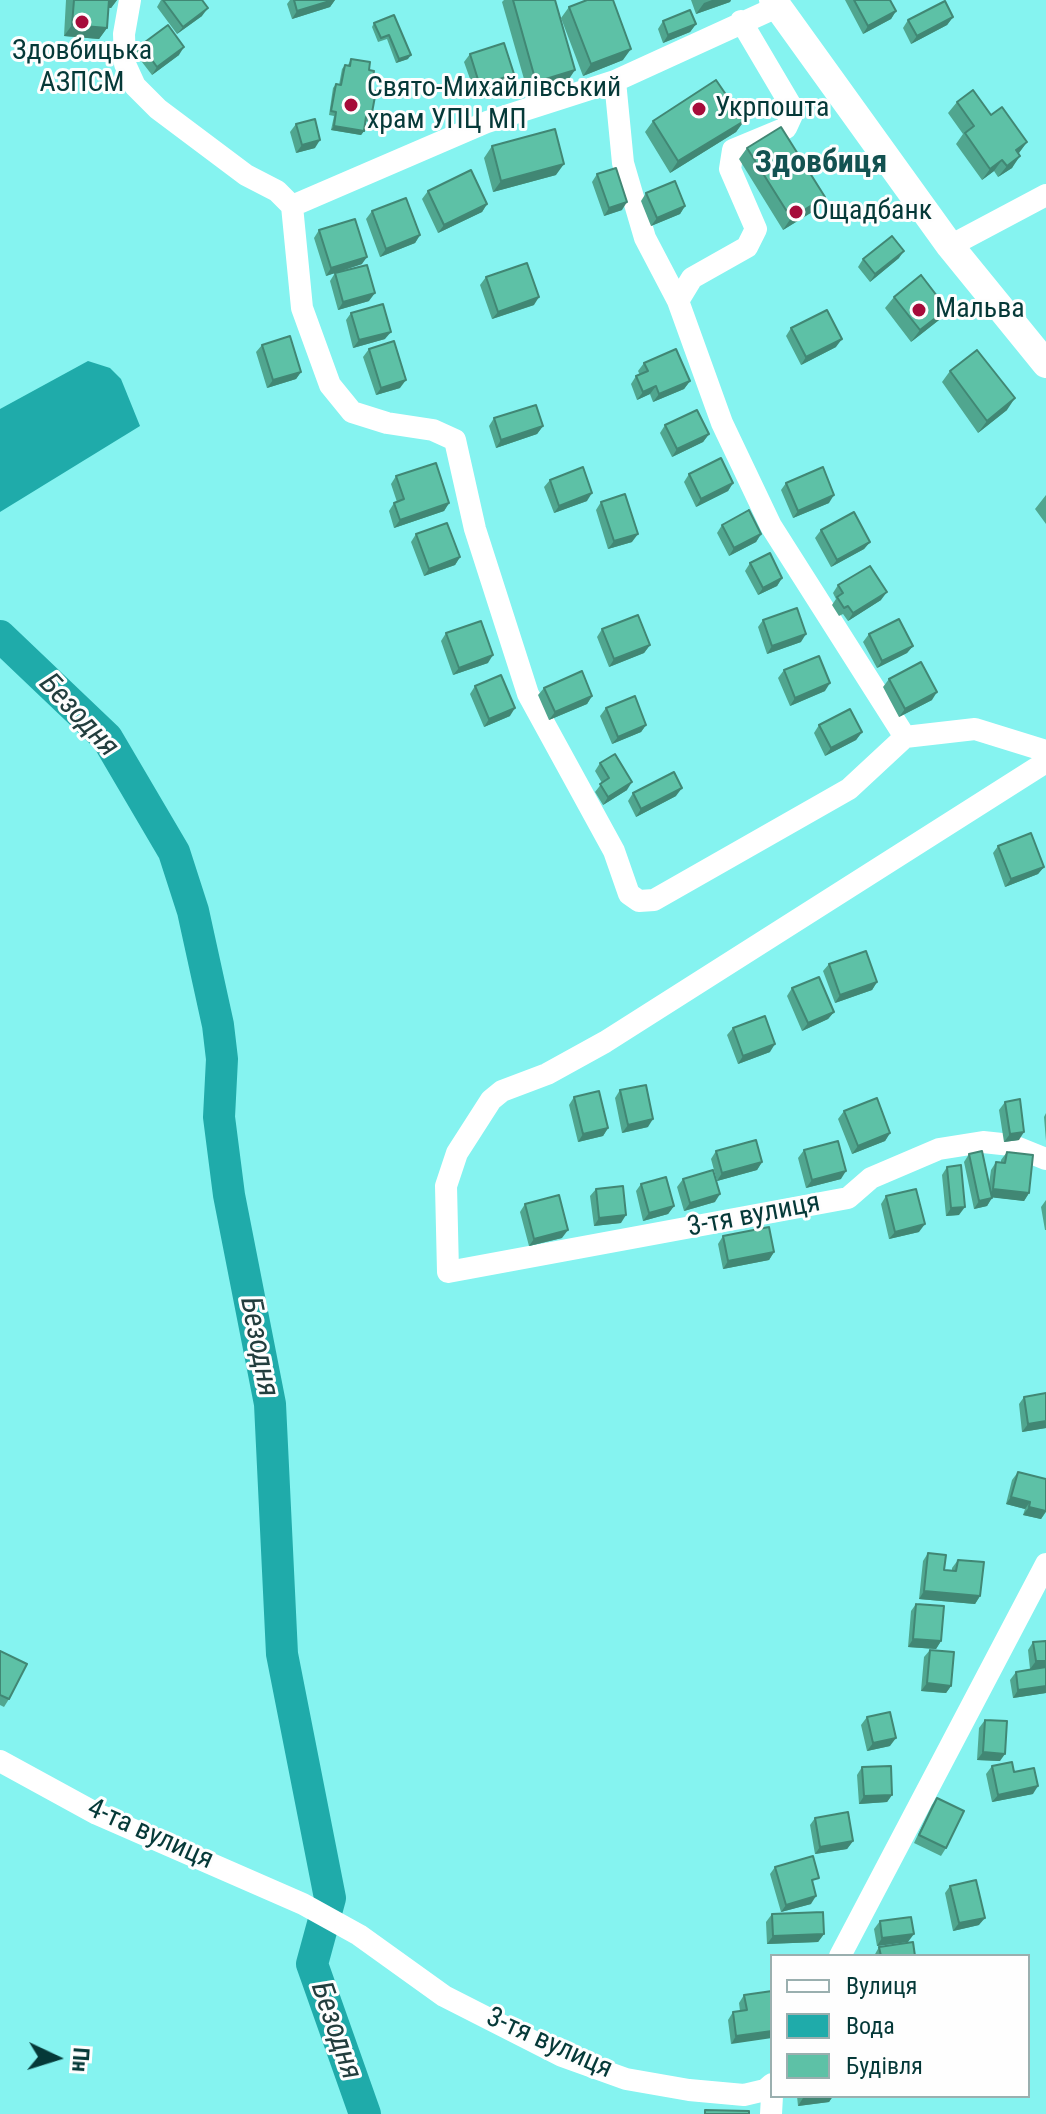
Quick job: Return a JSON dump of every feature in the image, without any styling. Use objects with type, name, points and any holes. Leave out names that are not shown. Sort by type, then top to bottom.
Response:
[{"type":"main road","points":[[775,3],[950,246],[1046,364]]},
{"type":"street","points":[[130,0],[124,34],[125,64],[135,86],[158,109],[246,175],[277,191],[292,206],[302,308],[330,385],[352,412],[387,423],[433,430],[455,440],[475,529],[528,694],[614,851],[629,894],[639,901],[654,900],[849,789],[905,737],[975,729],[1046,751]]},
{"type":"street","points":[[292,206],[487,122],[615,81],[775,3]]},
{"type":"street","points":[[678,301],[692,278],[747,247],[756,229],[730,169],[733,150],[786,128],[792,115],[790,104],[741,21]]},
{"type":"street","points":[[615,81],[623,163],[645,238],[678,301],[722,423],[771,526],[905,737]]},
{"type":"street","points":[[950,246],[1046,195]]},
{"type":"street","name":"3-тя вулиця","points":[[1046,762],[605,1042],[547,1074],[502,1091],[491,1100],[457,1153],[446,1186],[448,1272],[712,1226],[848,1198],[871,1178],[939,1149],[983,1142],[1011,1145],[1046,1159]]},
{"type":"street","points":[[841,1954],[1046,1564]]},
{"type":"street","name":"4-та вулиця","points":[[0,1761],[97,1814],[303,1904],[346,1929]]},
{"type":"street","name":"3-тя вулиця","points":[[346,1929],[444,1996],[562,2056],[626,2079],[689,2090],[744,2095],[770,2086]]},
{"type":"water","points":[[88,361],[110,368],[121,379],[140,426],[0,512],[0,409]]},
{"type":"building","points":[[74,0],[109,0],[107,28],[72,25]]},
{"type":"building","points":[[163,0],[202,0],[208,8],[183,27]]},
{"type":"building","points":[[294,0],[333,0],[297,11]]},
{"type":"building","points":[[513,0],[555,0],[575,70],[536,82]]},
{"type":"building","points":[[587,0],[613,0],[631,49],[591,64],[569,7]]},
{"type":"building","points":[[854,0],[890,0],[896,11],[868,26]]},
{"type":"building","points":[[945,1],[953,17],[917,36],[908,20]]},
{"type":"building","points":[[690,10],[696,24],[668,35],[663,21]]},
{"type":"building","points":[[394,15],[411,55],[399,59],[389,35],[381,38],[374,23]]},
{"type":"building","points":[[168,25],[184,47],[157,67],[141,45]]},
{"type":"building","points":[[504,43],[514,74],[480,86],[470,54]]},
{"type":"building","name":"Свято-Михайлівський храм УПЦ МП","points":[[351,59],[370,62],[369,70],[374,71],[371,90],[376,91],[371,118],[366,117],[364,131],[334,126],[336,112],[331,111],[336,84],[341,85],[345,65],[350,66]]},
{"type":"building","points":[[716,80],[744,121],[678,161],[653,121]]},
{"type":"building","points":[[973,90],[991,115],[1002,107],[1027,142],[1016,150],[1020,156],[1007,166],[1002,160],[990,169],[965,133],[974,126],[957,102]]},
{"type":"building","points":[[315,119],[320,140],[302,145],[296,124]]},
{"type":"building","points":[[781,127],[825,197],[791,218],[747,148]]},
{"type":"building","points":[[555,129],[564,164],[501,181],[492,146]]},
{"type":"building","points":[[616,168],[627,202],[609,208],[597,174]]},
{"type":"building","points":[[471,170],[487,204],[444,225],[428,191]]},
{"type":"building","points":[[675,181],[685,206],[657,218],[646,193]]},
{"type":"building","points":[[406,198],[420,235],[386,249],[372,211]]},
{"type":"building","points":[[355,219],[367,257],[331,268],[319,230]]},
{"type":"building","points":[[892,236],[904,251],[875,274],[863,259]]},
{"type":"building","points":[[527,263],[539,297],[498,312],[486,277]]},
{"type":"building","points":[[367,265],[375,293],[343,302],[335,273]]},
{"type":"building","points":[[921,275],[947,309],[920,330],[894,297]]},
{"type":"building","points":[[383,304],[391,332],[359,340],[351,313]]},
{"type":"building","points":[[827,310],[842,339],[806,357],[791,328]]},
{"type":"building","points":[[290,336],[301,372],[273,380],[262,345]]},
{"type":"building","points":[[394,341],[406,380],[381,388],[369,349]]},
{"type":"building","points":[[676,349],[690,381],[659,394],[656,386],[643,392],[636,376],[648,371],[644,363]]},
{"type":"building","points":[[977,350],[1015,398],[987,421],[950,371]]},
{"type":"building","points":[[536,405],[543,426],[501,440],[494,418]]},
{"type":"building","points":[[697,410],[709,434],[677,449],[665,425]]},
{"type":"building","points":[[721,458],[733,483],[701,499],[689,474]]},
{"type":"building","points":[[436,463],[449,503],[400,520],[394,503],[404,499],[396,476]]},
{"type":"building","points":[[583,467],[592,493],[559,506],[550,480]]},
{"type":"building","points":[[823,467],[834,495],[798,511],[786,483]]},
{"type":"building","points":[[625,494],[638,534],[614,541],[601,502]]},
{"type":"building","points":[[749,510],[761,534],[734,548],[722,525]]},
{"type":"building","points":[[854,512],[870,542],[837,560],[821,530]]},
{"type":"building","points":[[447,523],[460,557],[429,569],[416,534]]},
{"type":"building","points":[[770,553],[782,578],[763,588],[750,563]]},
{"type":"building","points":[[870,566],[887,592],[853,613],[848,606],[844,608],[837,597],[843,593],[838,585]]},
{"type":"building","points":[[797,608],[806,634],[772,646],[763,620]]},
{"type":"building","points":[[638,615],[650,645],[614,659],[602,629]]},
{"type":"building","points":[[899,619],[913,646],[882,661],[869,634]]},
{"type":"building","points":[[481,621],[493,655],[459,668],[446,633]]},
{"type":"building","points":[[819,656],[830,683],[795,698],[784,670]]},
{"type":"building","points":[[921,662],[937,692],[905,709],[889,679]]},
{"type":"building","points":[[582,671],[592,696],[555,712],[544,688]]},
{"type":"building","points":[[501,675],[515,708],[489,719],[475,686]]},
{"type":"building","points":[[635,696],[646,725],[618,737],[606,708]]},
{"type":"building","points":[[850,709],[862,732],[831,748],[819,725]]},
{"type":"building","points":[[615,754],[632,782],[608,797],[600,784],[609,778],[600,763]]},
{"type":"building","points":[[674,772],[682,788],[641,809],[633,793]]},
{"type":"building","points":[[1031,833],[1044,867],[1011,879],[998,846]]},
{"type":"building","points":[[866,951],[877,982],[840,995],[829,964]]},
{"type":"building","points":[[819,977],[834,1012],[808,1023],[792,988]]},
{"type":"building","points":[[765,1016],[775,1044],[743,1056],[733,1028]]},
{"type":"building","points":[[646,1085],[653,1119],[628,1125],[620,1090]]},
{"type":"building","points":[[599,1091],[608,1128],[583,1134],[574,1097]]},
{"type":"building","points":[[877,1098],[890,1133],[858,1146],[844,1111]]},
{"type":"building","points":[[1020,1099],[1024,1132],[1010,1134],[1005,1102]]},
{"type":"building","points":[[756,1140],[762,1162],[722,1173],[716,1151]]},
{"type":"building","points":[[838,1141],[846,1171],[812,1180],[804,1150]]},
{"type":"building","points":[[982,1151],[992,1198],[979,1201],[969,1154]]},
{"type":"building","points":[[1007,1152],[1033,1155],[1029,1193],[993,1189],[996,1162],[1005,1163]]},
{"type":"building","points":[[961,1165],[965,1207],[951,1208],[947,1167]]},
{"type":"building","points":[[713,1170],[720,1194],[690,1203],[683,1179]]},
{"type":"building","points":[[666,1177],[674,1206],[649,1213],[641,1184]]},
{"type":"building","points":[[623,1186],[626,1215],[599,1218],[596,1189]]},
{"type":"building","points":[[916,1189],[925,1224],[895,1232],[886,1196]]},
{"type":"building","points":[[559,1195],[568,1230],[534,1239],[525,1204]]},
{"type":"building","points":[[769,1227],[774,1252],[728,1261],[723,1236]]},
{"type":"building","points":[[1046,1393],[1046,1421],[1028,1424],[1024,1397]]},
{"type":"building","points":[[1018,1472],[1046,1479],[1046,1511],[1029,1507],[1030,1502],[1011,1497]]},
{"type":"building","points":[[928,1553],[946,1555],[944,1570],[956,1571],[958,1560],[984,1562],[980,1596],[924,1591]]},
{"type":"building","points":[[916,1604],[944,1606],[941,1641],[913,1639]]},
{"type":"building","points":[[1046,1641],[1046,1661],[1036,1661],[1033,1642]]},
{"type":"building","points":[[930,1650],[954,1652],[951,1686],[927,1683]]},
{"type":"building","points":[[0,1651],[27,1664],[9,1699],[0,1695]]},
{"type":"building","points":[[1046,1667],[1046,1686],[1018,1690],[1016,1672]]},
{"type":"building","points":[[890,1712],[896,1738],[873,1743],[867,1717]]},
{"type":"building","points":[[985,1720],[1007,1721],[1005,1754],[983,1752]]},
{"type":"building","points":[[1012,1762],[1014,1772],[1034,1768],[1038,1786],[998,1795],[992,1766]]},
{"type":"building","points":[[891,1766],[892,1795],[864,1796],[862,1767]]},
{"type":"building","points":[[937,1798],[964,1811],[946,1848],[919,1835]]},
{"type":"building","points":[[848,1812],[853,1841],[820,1847],[815,1818]]},
{"type":"building","points":[[813,1856],[819,1878],[812,1880],[816,1896],[786,1905],[775,1867]]},
{"type":"building","points":[[976,1880],[985,1918],[959,1923],[950,1886]]},
{"type":"building","points":[[823,1912],[824,1934],[773,1936],[772,1914]]},
{"type":"building","points":[[911,1917],[914,1934],[882,1938],[880,1921]]},
{"type":"building","points":[[913,1942],[915,1954],[881,1954],[879,1947]]},
{"type":"building","points":[[770,1991],[770,2031],[736,2036],[733,2012],[747,2010],[744,1995]]},
{"type":"building","points":[[705,2110],[749,2111],[749,2114],[705,2114]]},
{"type":"waterway","name":"Безодня","points":[[0,636],[107,738],[174,852],[193,911],[218,1025],[222,1059],[219,1117],[229,1195],[270,1404],[282,1654],[330,1898],[312,1964],[365,2114]]},
{"type":"place","name":"Здовбицька АЗПСМ","points":[[82,22]]},
{"type":"place","name":"Свято-Михайлівський храм УПЦ МП","points":[[351,105]]},
{"type":"place","name":"Укрпошта","points":[[699,109]]},
{"type":"place","name":"Ощадбанк","points":[[796,212]]},
{"type":"place","name":"Мальва","points":[[919,310]]},
{"type":"district","name":"Здовбиця","points":[[821,164]]}]
